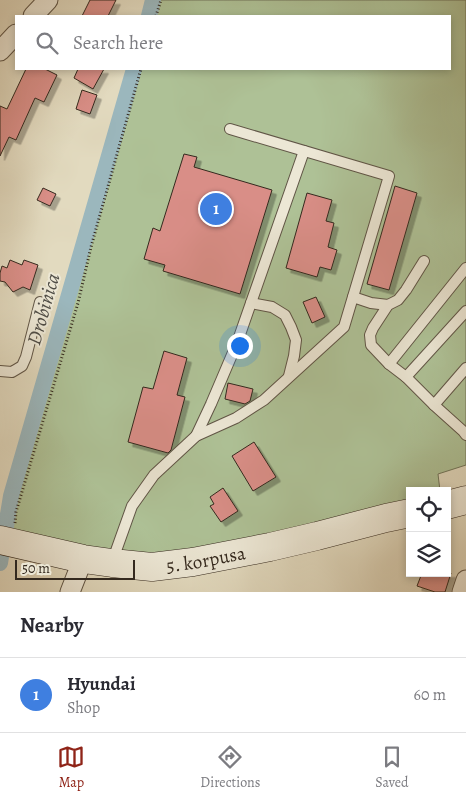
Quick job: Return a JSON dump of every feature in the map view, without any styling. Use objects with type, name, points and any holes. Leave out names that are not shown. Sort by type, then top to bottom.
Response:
[{"type":"street","points":[[34,15],[48,0]]},
{"type":"street","points":[[0,51],[15,35]]},
{"type":"street","points":[[451,505],[466,500]]},
{"type":"street","name":"5. korpusa","points":[[6,541],[83,559],[152,567],[193,562],[270,547],[406,514]]},
{"type":"street","points":[[70,592],[83,559]]},
{"type":"street","points":[[462,592],[466,580]]},
{"type":"lane","points":[[112,563],[132,506],[154,475],[196,436],[236,418],[264,400],[344,327],[389,176],[230,129]]},
{"type":"lane","points":[[196,436],[237,343],[304,151]]},
{"type":"lane","points":[[424,261],[406,290],[398,300],[388,306],[373,328],[370,335],[371,345],[434,406],[465,431]]},
{"type":"lane","points":[[389,364],[466,268]]},
{"type":"lane","points":[[353,297],[388,306]]},
{"type":"lane","points":[[0,371],[12,372],[22,366],[40,302]]},
{"type":"lane","points":[[251,302],[272,307],[285,315],[296,340],[289,377]]},
{"type":"lane","points":[[406,377],[466,311]]},
{"type":"lane","points":[[434,406],[466,368]]},
{"type":"path","points":[[156,15],[161,0]]},
{"type":"path","points":[[6,541],[78,302],[91,247],[141,70]]},
{"type":"green space","points":[[153,0],[466,0],[466,465],[438,474],[440,487],[406,487],[406,514],[193,562],[3,546],[11,496],[134,70],[451,70],[451,15],[149,15]]},
{"type":"building","points":[[90,0],[116,0],[108,15],[82,15]]},
{"type":"building","points":[[26,70],[47,70],[57,75],[44,102],[35,98],[16,140],[9,137],[0,156],[0,106],[7,109]]},
{"type":"building","points":[[78,70],[103,70],[93,89],[74,78]]},
{"type":"building","points":[[82,90],[97,95],[90,114],[76,109]]},
{"type":"building","points":[[184,154],[197,157],[194,167],[272,190],[240,294],[163,271],[165,265],[144,259],[153,228],[160,231]]},
{"type":"building","points":[[395,186],[417,193],[389,290],[367,284]]},
{"type":"building","points":[[43,188],[56,194],[50,206],[37,200]]},
{"type":"building","points":[[307,193],[332,200],[326,221],[334,223],[328,247],[337,250],[331,270],[320,267],[317,277],[286,268]]},
{"type":"building","points":[[10,260],[22,265],[24,260],[38,265],[30,290],[23,287],[13,292],[5,282],[0,281],[2,266],[7,268]]},
{"type":"building","points":[[316,297],[325,317],[312,323],[303,302]]},
{"type":"building","points":[[164,351],[187,358],[177,395],[185,397],[171,450],[168,453],[128,442],[143,387],[153,389]]},
{"type":"building","points":[[228,383],[253,389],[250,401],[245,404],[225,399]]},
{"type":"building","points":[[254,442],[276,477],[253,491],[232,456]]},
{"type":"building","points":[[223,488],[238,511],[221,522],[210,506],[214,504],[210,497]]},
{"type":"building","points":[[420,577],[450,577],[445,592],[435,592],[417,586]]},
{"type":"waterway","name":"Drobinica","points":[[149,15],[153,0]]},
{"type":"waterway","name":"Drobinica","points":[[0,563],[11,496],[134,70]]},
{"type":"place","name":"Hyundai","points":[[216,209]]}]
